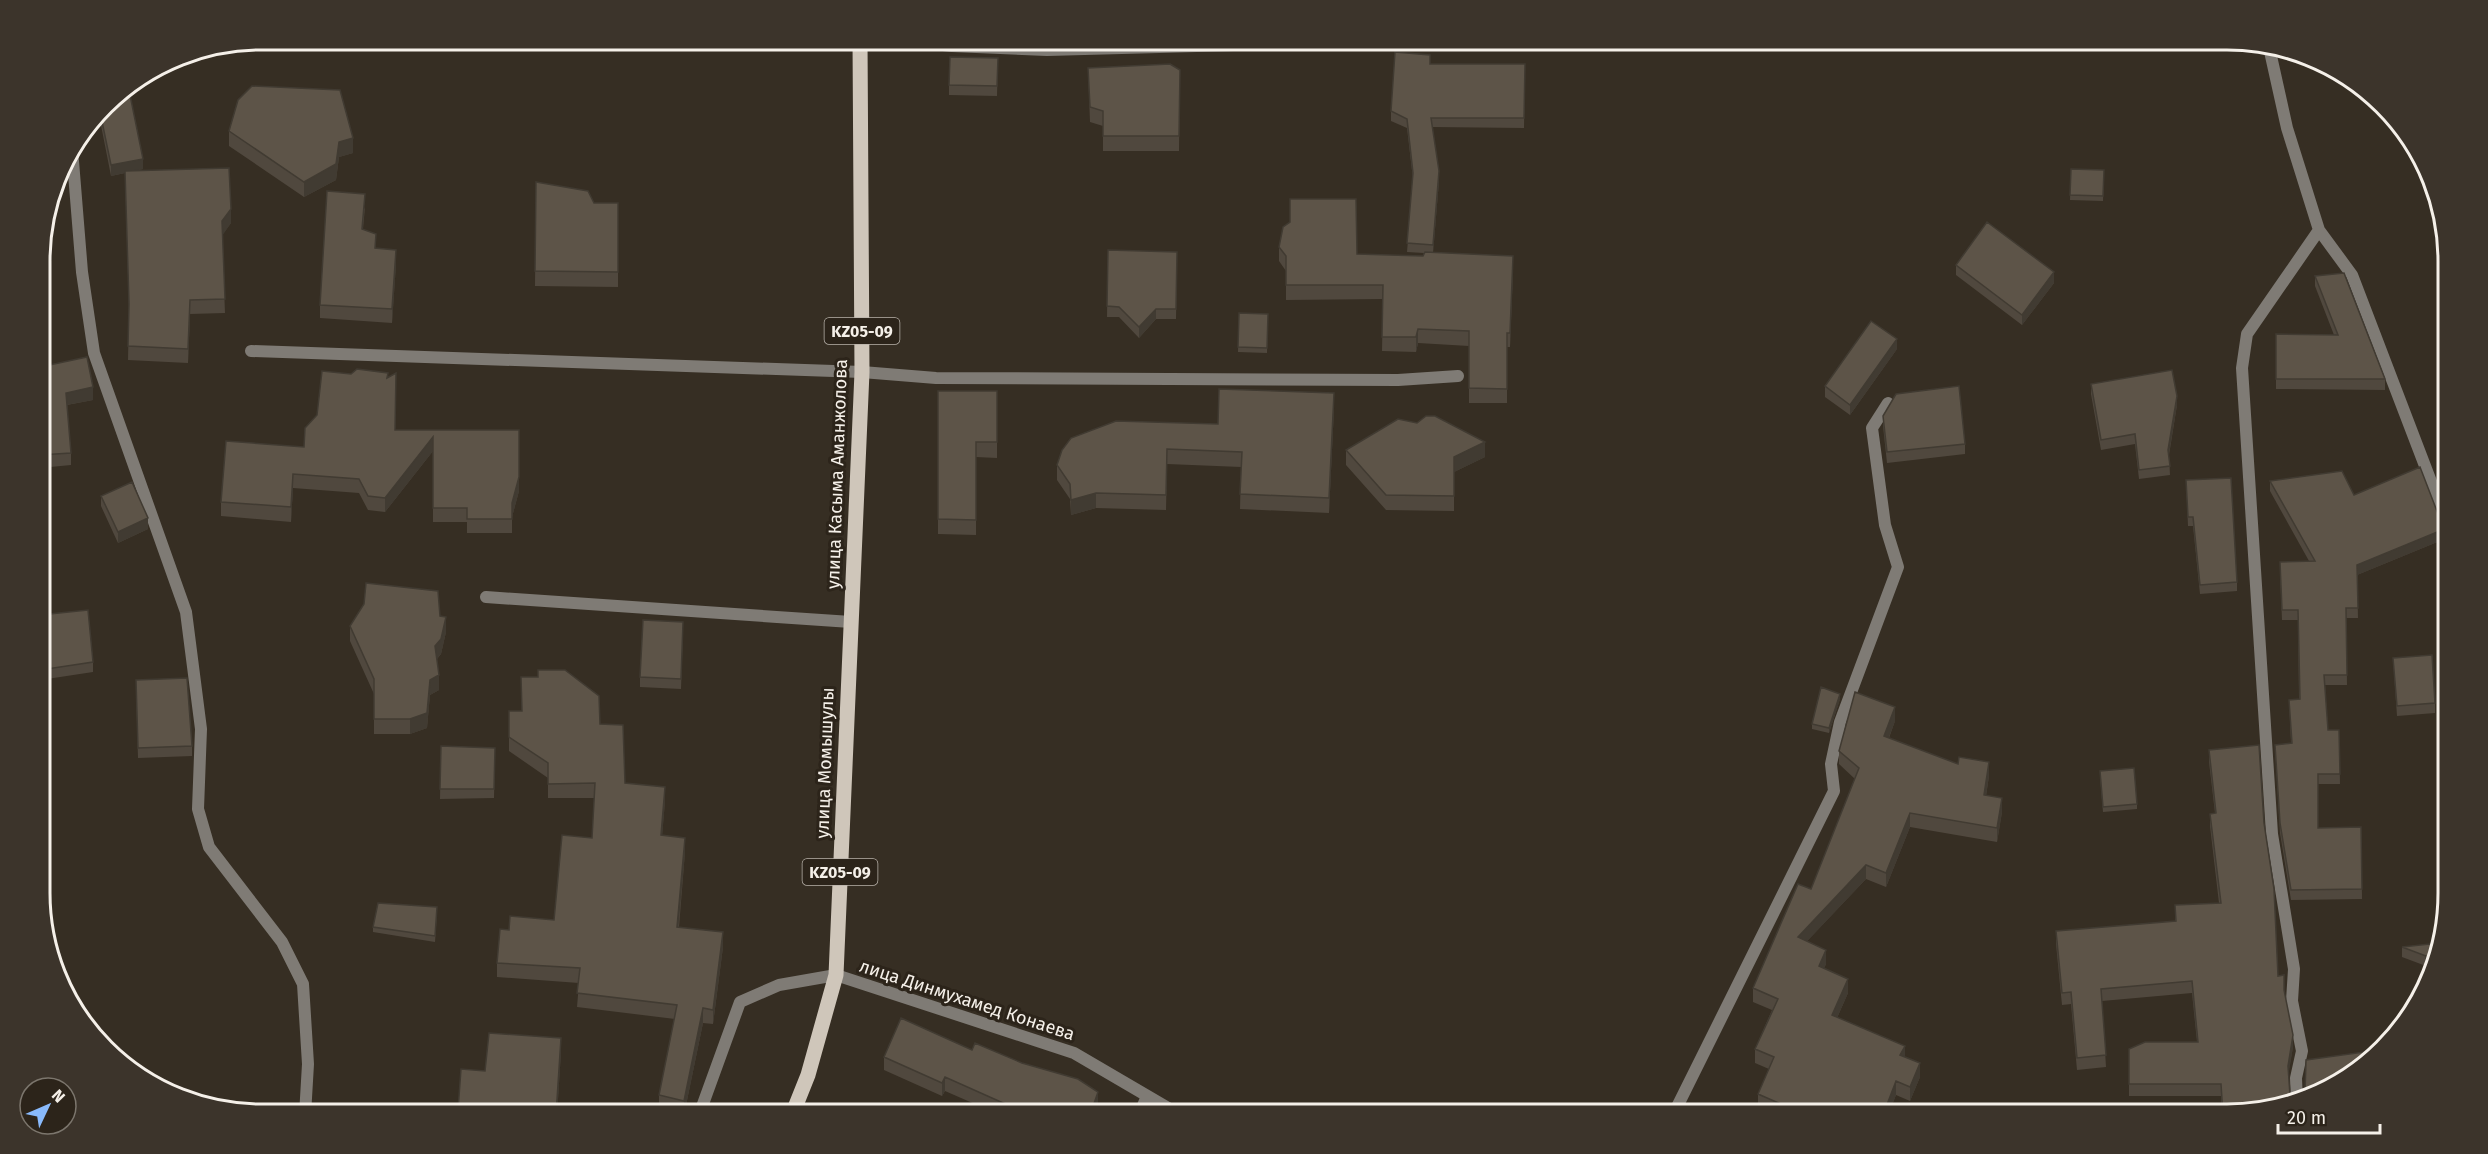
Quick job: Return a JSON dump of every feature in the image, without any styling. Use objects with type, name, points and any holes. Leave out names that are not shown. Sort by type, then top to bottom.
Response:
[{"type":"main road","name":"улица Касыма Аманжолова","points":[[851,622],[862,372],[860,50]]},
{"type":"main road","name":"улица Момышулы","points":[[796,1105],[808,1075],[836,975],[851,622]]},
{"type":"street","points":[[2271,54],[2287,128],[2319,230],[2352,275],[2438,500]]},
{"type":"street","points":[[73,163],[82,272],[94,353],[186,612],[201,729],[198,809],[209,848],[282,942],[303,984],[308,1064],[305,1105]]},
{"type":"street","points":[[2297,1092],[2296,1078],[2302,1051],[2292,1001],[2294,969],[2272,834],[2242,368],[2247,334],[2319,230]]},
{"type":"street","points":[[250,351],[862,372],[948,378],[1398,380],[1458,376]]},
{"type":"street","points":[[1678,1104],[1834,791],[1832,764],[1840,722],[1898,567],[1886,525],[1872,428],[1888,403]]},
{"type":"street","points":[[486,597],[851,622]]},
{"type":"street","points":[[703,1105],[740,1002],[779,985],[836,975]]},
{"type":"street","name":"лица Динмухамед Конаева","points":[[836,975],[1074,1053],[1162,1105]]},
{"type":"street","points":[[1143,1105],[1147,1096]]},
{"type":"building","points":[[1395,52],[1430,55],[1430,64],[1525,64],[1524,118],[1431,118],[1439,171],[1433,245],[1407,243],[1413,173],[1407,119],[1391,111]]},
{"type":"building","points":[[950,57],[998,58],[997,86],[949,85]]},
{"type":"building","points":[[1170,64],[1180,70],[1179,136],[1103,136],[1103,111],[1090,107],[1088,68]]},
{"type":"building","points":[[252,86],[340,90],[353,138],[339,142],[336,164],[304,182],[229,131],[238,100]]},
{"type":"building","points":[[130,95],[143,159],[111,165],[102,121]]},
{"type":"building","points":[[229,168],[231,209],[222,221],[225,299],[190,300],[188,349],[128,346],[125,171]]},
{"type":"building","points":[[2071,169],[2104,170],[2103,196],[2070,195]]},
{"type":"building","points":[[536,182],[588,191],[594,203],[618,203],[618,272],[535,271]]},
{"type":"building","points":[[327,191],[365,194],[362,229],[376,234],[375,248],[396,250],[392,309],[320,305]]},
{"type":"building","points":[[1290,199],[1356,199],[1357,254],[1423,256],[1425,252],[1513,256],[1510,333],[1507,333],[1507,389],[1469,388],[1469,331],[1418,329],[1416,337],[1382,337],[1383,285],[1286,285],[1286,256],[1279,247],[1283,227],[1290,222]]},
{"type":"building","points":[[1987,222],[2054,272],[2022,315],[1956,265]]},
{"type":"building","points":[[1108,250],[1177,252],[1176,309],[1156,309],[1139,327],[1119,307],[1107,306]]},
{"type":"building","points":[[2344,273],[2385,379],[2276,379],[2276,334],[2338,335],[2315,276]]},
{"type":"building","points":[[1239,313],[1268,314],[1267,348],[1238,347]]},
{"type":"building","points":[[1871,321],[1897,339],[1850,405],[1825,386]]},
{"type":"building","points":[[87,357],[93,387],[66,393],[71,453],[50,454],[50,365]]},
{"type":"building","points":[[357,369],[388,373],[387,378],[396,373],[395,430],[519,430],[519,477],[512,503],[512,519],[467,519],[467,508],[433,508],[433,437],[385,498],[368,496],[359,479],[293,474],[291,507],[221,502],[226,441],[304,447],[305,428],[317,415],[322,371],[351,374]]},
{"type":"building","points":[[2172,370],[2177,396],[2168,450],[2170,466],[2139,470],[2135,434],[2101,440],[2091,384]]},
{"type":"building","points":[[1959,386],[1965,444],[1887,452],[1883,416],[1896,394]]},
{"type":"building","points":[[1219,389],[1334,393],[1329,498],[1240,494],[1242,452],[1167,449],[1166,495],[1096,493],[1071,500],[1070,484],[1057,465],[1062,450],[1071,438],[1116,421],[1218,424]]},
{"type":"building","points":[[938,391],[997,391],[997,442],[976,442],[976,520],[938,519]]},
{"type":"building","points":[[1426,416],[1435,416],[1485,442],[1454,457],[1454,496],[1386,495],[1346,450],[1398,419],[1417,423]]},
{"type":"building","points":[[2420,467],[2438,514],[2438,532],[2357,565],[2358,608],[2346,608],[2347,675],[2324,675],[2328,730],[2339,730],[2340,774],[2318,774],[2318,828],[2361,827],[2362,889],[2291,890],[2280,823],[2275,745],[2292,743],[2289,700],[2300,699],[2298,610],[2282,610],[2280,562],[2315,561],[2270,481],[2342,471],[2354,495]]},
{"type":"building","points":[[2231,478],[2237,582],[2200,585],[2193,517],[2188,517],[2186,480]]},
{"type":"building","points":[[132,482],[148,518],[118,532],[101,496]]},
{"type":"building","points":[[366,583],[438,591],[440,616],[446,617],[441,639],[435,646],[439,675],[430,680],[427,713],[410,719],[374,719],[374,679],[350,626],[364,604]]},
{"type":"building","points":[[88,610],[93,662],[50,669],[50,614]]},
{"type":"building","points":[[643,620],[683,622],[681,679],[640,677]]},
{"type":"building","points":[[2432,655],[2435,703],[2397,706],[2393,658]]},
{"type":"building","points":[[538,670],[565,670],[599,696],[600,724],[623,725],[625,783],[665,787],[661,835],[685,838],[677,927],[723,932],[713,1010],[703,1008],[684,1101],[659,1095],[677,1005],[577,993],[580,968],[497,963],[500,929],[509,930],[510,916],[554,920],[562,835],[592,838],[595,783],[548,784],[548,763],[509,737],[509,711],[522,711],[521,677],[538,677]]},
{"type":"building","points":[[187,678],[192,746],[138,748],[136,680]]},
{"type":"building","points":[[1821,687],[1840,694],[1829,728],[1812,724]]},
{"type":"building","points":[[1855,692],[1895,707],[1884,736],[1958,764],[1959,757],[1989,762],[1984,795],[2002,798],[1997,828],[1910,813],[1886,873],[1866,865],[1798,937],[1826,950],[1819,966],[1848,979],[1832,1015],[1905,1046],[1900,1055],[1920,1063],[1910,1087],[1896,1081],[1887,1104],[1781,1104],[1758,1094],[1774,1057],[1755,1049],[1778,999],[1753,988],[1798,884],[1811,889],[1859,768],[1839,751]]},
{"type":"building","points":[[2259,745],[2264,823],[2274,889],[2278,976],[2284,975],[2284,990],[2293,1035],[2288,1066],[2290,1095],[2255,1103],[2222,1104],[2221,1084],[2129,1084],[2129,1049],[2145,1042],[2198,1042],[2192,981],[2101,989],[2106,1055],[2077,1058],[2071,992],[2062,993],[2056,931],[2176,921],[2175,905],[2221,903],[2210,814],[2216,813],[2209,750]]},
{"type":"building","points":[[441,746],[495,748],[494,789],[440,789]]},
{"type":"building","points":[[2134,768],[2137,804],[2103,807],[2100,771]]},
{"type":"building","points":[[378,903],[437,907],[435,936],[373,927]]},
{"type":"building","points":[[2432,944],[2426,962],[2426,956],[2402,947]]},
{"type":"building","points":[[901,1018],[972,1050],[975,1043],[1022,1063],[1078,1079],[1098,1092],[1094,1105],[1007,1105],[945,1077],[942,1083],[884,1057]]},
{"type":"building","points":[[489,1033],[561,1038],[557,1105],[458,1105],[461,1069],[485,1071]]},
{"type":"building","points":[[2364,1052],[2364,1054],[2345,1069],[2305,1089],[2306,1060]]}]
